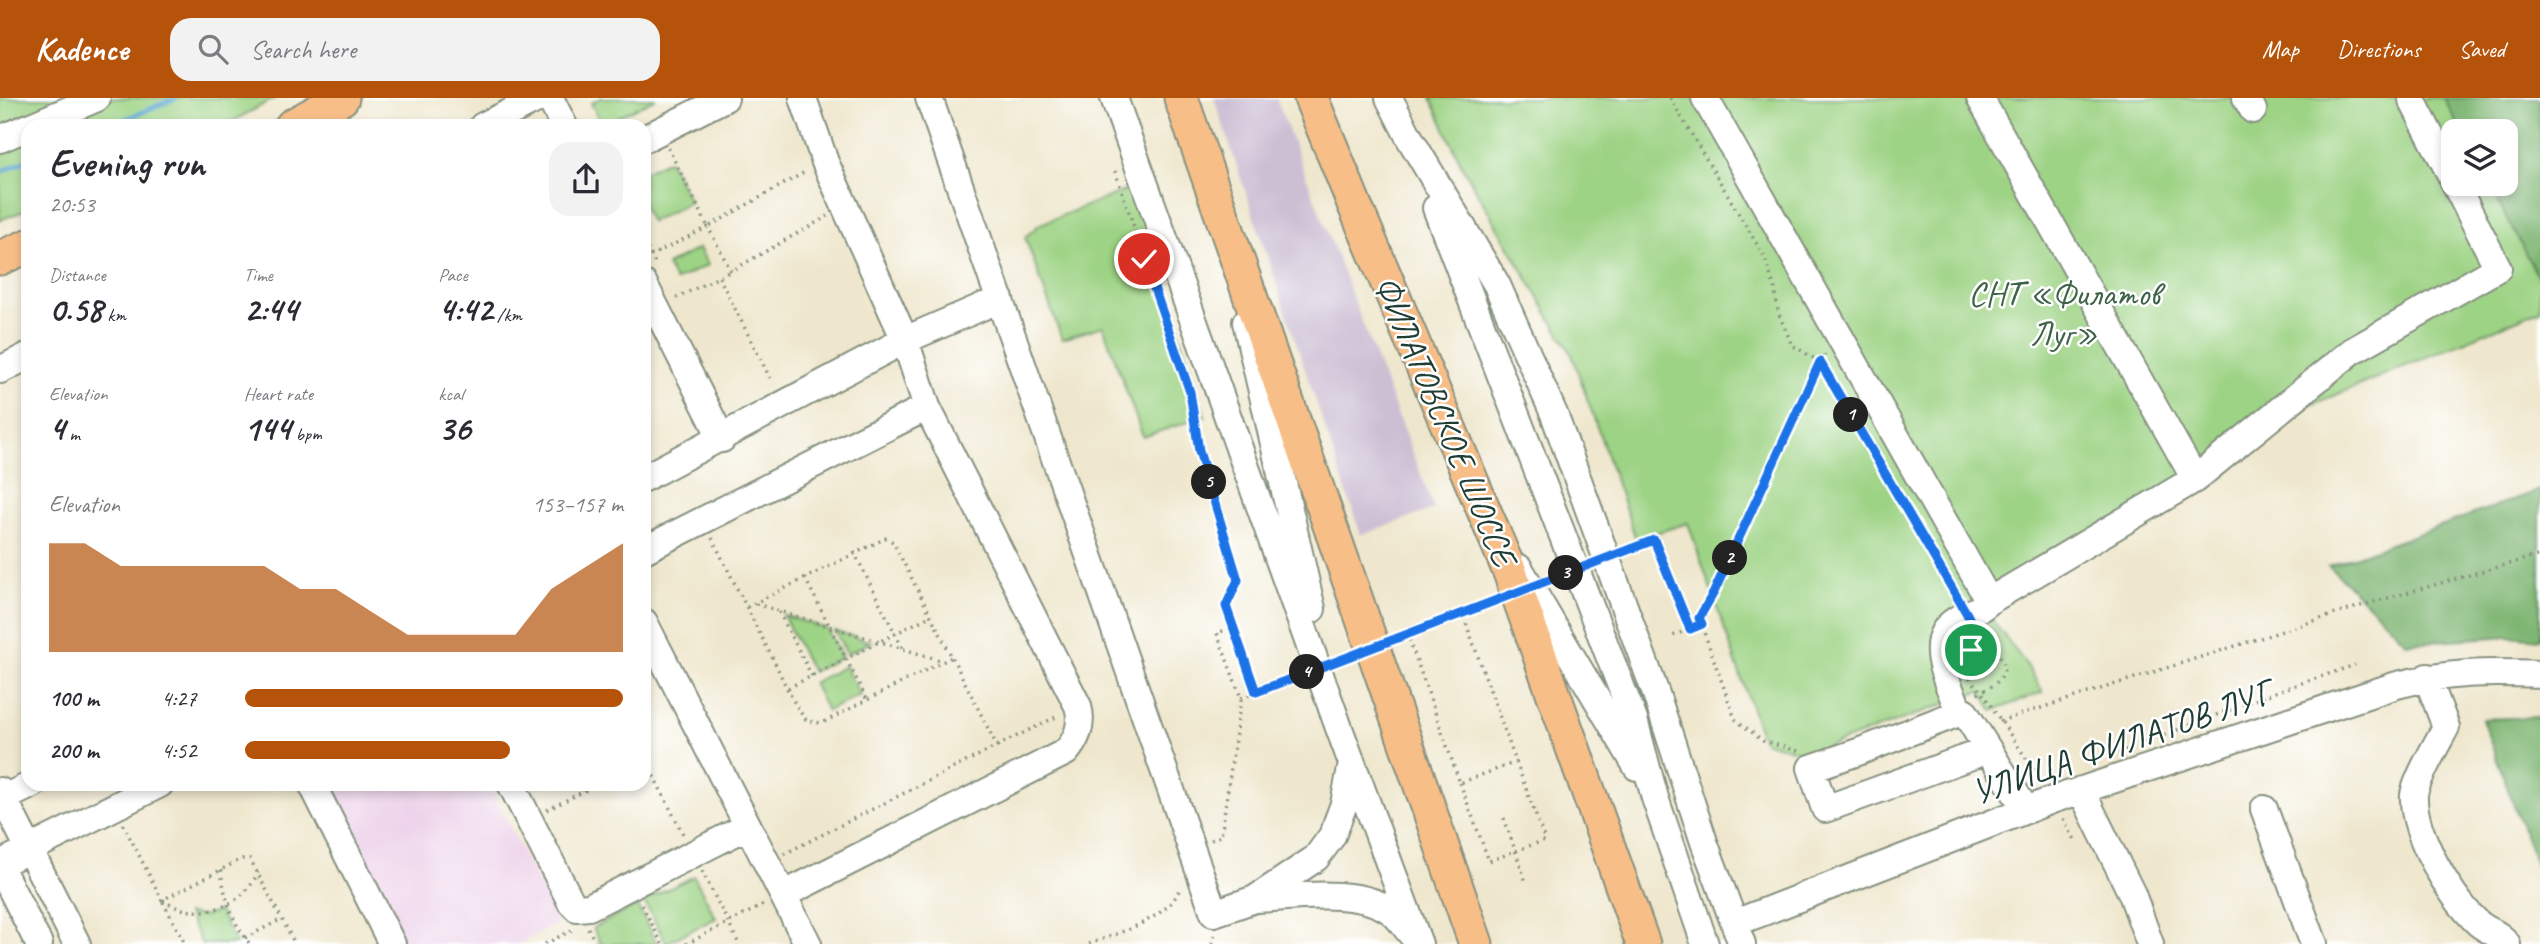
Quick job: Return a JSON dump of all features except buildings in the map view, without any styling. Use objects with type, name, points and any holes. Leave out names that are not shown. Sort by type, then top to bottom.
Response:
[{"type":"main road","points":[[304,119],[342,98]]},
{"type":"main road","points":[[1181,98],[1476,944]]},
{"type":"main road","name":"ФИЛАТОВСКОЕ ШОССЕ","points":[[1311,98],[1510,572],[1643,944]]},
{"type":"main road","points":[[0,258],[21,249]]},
{"type":"street","points":[[48,119],[97,98]]},
{"type":"street","points":[[497,119],[539,98]]},
{"type":"street","points":[[550,98],[560,119]]},
{"type":"street","points":[[652,135],[725,98]]},
{"type":"street","points":[[783,895],[1066,752],[1079,731],[1080,719],[1078,706],[927,407],[905,341],[825,161],[803,98]]},
{"type":"street","points":[[929,98],[1214,913],[1255,899],[1317,858],[1332,836],[1344,804],[1352,763]]},
{"type":"street","points":[[1114,98],[1339,729],[1419,943]]},
{"type":"street","points":[[1390,98],[1409,137],[1497,285],[1554,414],[1656,694],[1704,842],[1739,934]]},
{"type":"street","points":[[1705,98],[1978,607]]},
{"type":"street","points":[[1980,98],[2195,479]]},
{"type":"street","points":[[2412,100],[2441,157]]},
{"type":"street","points":[[0,139],[21,131]]},
{"type":"street","points":[[1409,137],[1633,720],[1704,944]]},
{"type":"street","points":[[1955,701],[1939,661],[1942,638],[1952,622],[2195,479],[2352,351],[2498,268],[2461,196]]},
{"type":"street","points":[[1218,201],[1339,729]]},
{"type":"street","points":[[651,298],[723,439]]},
{"type":"street","points":[[651,475],[905,341],[1000,299]]},
{"type":"street","points":[[0,370],[21,360]]},
{"type":"street","points":[[651,546],[927,407]]},
{"type":"street","points":[[1484,509],[1656,798]]},
{"type":"street","points":[[651,636],[808,944]]},
{"type":"street","name":"УЛИЦА ФИЛАТОВ ЛУГ","points":[[1739,934],[2026,810],[2397,685],[2427,677],[2469,672],[2540,674]]},
{"type":"street","points":[[2427,677],[2446,727],[2414,793],[2421,834],[2442,878],[2458,899],[2478,923],[2504,939],[2507,944]]},
{"type":"street","points":[[1988,750],[1825,808],[1811,768],[1964,711],[2026,810]]},
{"type":"street","points":[[21,788],[1,796],[77,944]]},
{"type":"street","points":[[2081,790],[2132,894],[2151,944]]},
{"type":"street","points":[[39,944],[0,866],[146,791]]},
{"type":"street","points":[[316,791],[392,944]]},
{"type":"street","points":[[515,791],[571,902],[577,908],[589,906],[748,826]]},
{"type":"street","points":[[2264,809],[2314,944]]},
{"type":"street","points":[[1255,899],[1336,895],[1368,901],[1392,912],[1419,943]]},
{"type":"path","points":[[1670,98],[1764,256],[1775,289],[1778,312],[1792,345],[1820,362],[1978,607],[1982,646]]},
{"type":"path","points":[[652,135],[708,227],[731,271]]},
{"type":"path","points":[[651,256],[708,227],[825,161]]},
{"type":"path","points":[[1114,168],[1190,392],[1199,451],[1238,580],[1226,606],[1254,693]]},
{"type":"path","points":[[656,308],[731,271],[845,206]]},
{"type":"path","points":[[719,277],[770,378]]},
{"type":"path","points":[[1763,741],[1735,719],[1699,618],[1714,592],[1826,351]]},
{"type":"path","points":[[710,535],[807,721],[822,723],[952,657]]},
{"type":"path","points":[[1241,698],[1661,538],[1660,535],[1630,547]]},
{"type":"path","points":[[747,607],[883,538],[890,539],[997,746]]},
{"type":"path","points":[[1654,540],[1690,629]]},
{"type":"path","points":[[855,552],[904,649]]},
{"type":"path","points":[[2000,721],[2367,604],[2540,555]]},
{"type":"path","points":[[805,578],[867,700]]},
{"type":"path","points":[[754,603],[944,661]]},
{"type":"path","points":[[779,611],[812,676]]},
{"type":"path","points":[[1407,633],[1489,861],[1545,840],[1462,612]]},
{"type":"path","points":[[788,688],[930,616]]},
{"type":"path","points":[[1670,636],[1702,624]]},
{"type":"path","points":[[1206,842],[1221,836],[1241,698],[1217,634],[1232,628]]},
{"type":"path","points":[[1982,646],[1993,649],[2001,656],[2005,666],[2003,677],[1993,686],[1981,691],[1970,681],[1964,670],[1971,650],[1982,646]]},
{"type":"path","points":[[2107,757],[2278,691],[2355,665]]},
{"type":"path","points":[[767,863],[1078,706]]},
{"type":"path","points":[[1993,711],[2043,784]]},
{"type":"path","points":[[1460,783],[1516,762]]},
{"type":"path","points":[[529,819],[584,791]]},
{"type":"path","points":[[1504,818],[1526,882]]},
{"type":"path","points":[[125,828],[185,944]]},
{"type":"path","points":[[162,900],[246,858],[253,862],[295,944]]},
{"type":"path","points":[[221,870],[228,904],[250,944]]},
{"type":"path","points":[[162,900],[182,910],[216,909],[245,892],[258,872]]},
{"type":"path","points":[[1089,944],[1127,930],[1167,909],[1179,892],[1182,878]]},
{"type":"path","points":[[632,885],[662,944]]},
{"type":"path","points":[[686,944],[783,895]]},
{"type":"path","points":[[245,938],[282,919]]},
{"type":"path","points":[[545,944],[575,929]]},
{"type":"shaded area","points":[[1214,98],[1276,98],[1434,509],[1361,535]]},
{"type":"shaded area","points":[[327,791],[492,791],[559,923],[518,944],[405,944]]},
{"type":"green space","points":[[0,98],[275,98],[237,119],[21,119],[21,212],[0,220]]},
{"type":"green space","points":[[601,98],[656,98],[614,119],[599,119],[591,103]]},
{"type":"green space","name":"СНТ «Филатов Луг»","points":[[1431,98],[2444,98],[2455,119],[2441,119],[2441,196],[2495,196],[2540,281],[2540,310],[2273,421],[1987,613],[2028,667],[2043,692],[1993,711],[1981,691],[1807,754],[1763,741],[1688,523],[1636,539],[1572,355],[1463,168]]},
{"type":"green space","points":[[2444,98],[2540,98],[2540,281],[2495,196],[2518,196],[2518,119],[2455,119]]},
{"type":"green space","points":[[669,160],[690,202],[651,222],[651,169]]},
{"type":"green space","points":[[1134,187],[1205,416],[1143,437],[1103,326],[1062,339],[1025,237],[1040,224]]},
{"type":"green space","points":[[699,248],[708,265],[675,281],[667,265]]},
{"type":"green space","points":[[2540,490],[2540,639],[2509,636],[2407,643],[2329,566]]},
{"type":"green space","points":[[783,615],[827,629],[842,657],[812,672]]},
{"type":"green space","points":[[835,631],[871,642],[847,654]]},
{"type":"green space","points":[[845,666],[860,695],[827,711],[813,683]]},
{"type":"green space","points":[[2540,717],[2540,875],[2482,719]]},
{"type":"green space","points":[[694,876],[716,918],[666,943],[644,901]]},
{"type":"green space","points":[[637,905],[657,944],[601,944],[593,928]]},
{"type":"green space","points":[[219,911],[236,944],[202,944],[187,914],[204,916]]},
{"type":"waterway","points":[[126,119],[176,98]]},
{"type":"waterway","points":[[0,172],[21,163]]},
{"type":"route","points":[[1144,259],[1190,392],[1199,451],[1238,580],[1226,606],[1256,692],[1654,540],[1690,629],[1702,624],[1699,618],[1714,592],[1820,362],[1967,614],[1982,646],[1971,650]]}]
